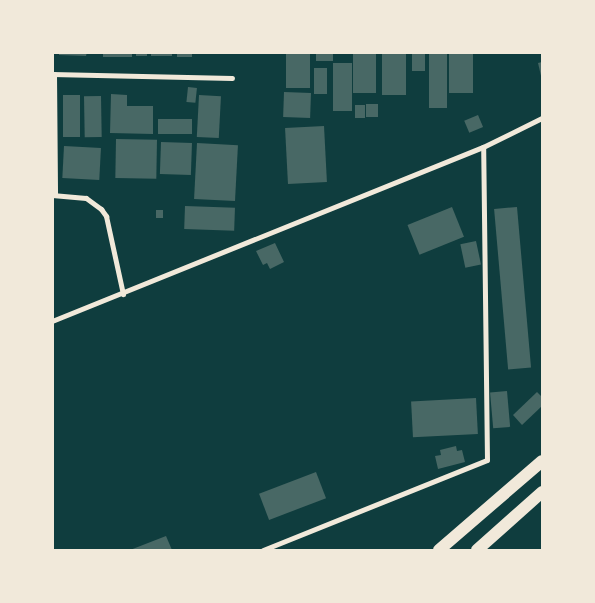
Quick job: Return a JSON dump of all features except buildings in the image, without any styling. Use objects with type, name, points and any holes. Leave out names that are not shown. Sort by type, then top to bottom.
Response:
[{"type":"main road","points":[[439,550],[542,461]]},
{"type":"main road","points":[[477,550],[542,492]]},
{"type":"street","points":[[122,294],[106,216],[102,209],[86,198],[54,195],[54,74],[135,78],[232,78]]},
{"type":"street","points":[[52,321],[483,147],[542,118]]},
{"type":"street","points":[[263,550],[487,460],[483,147]]}]
